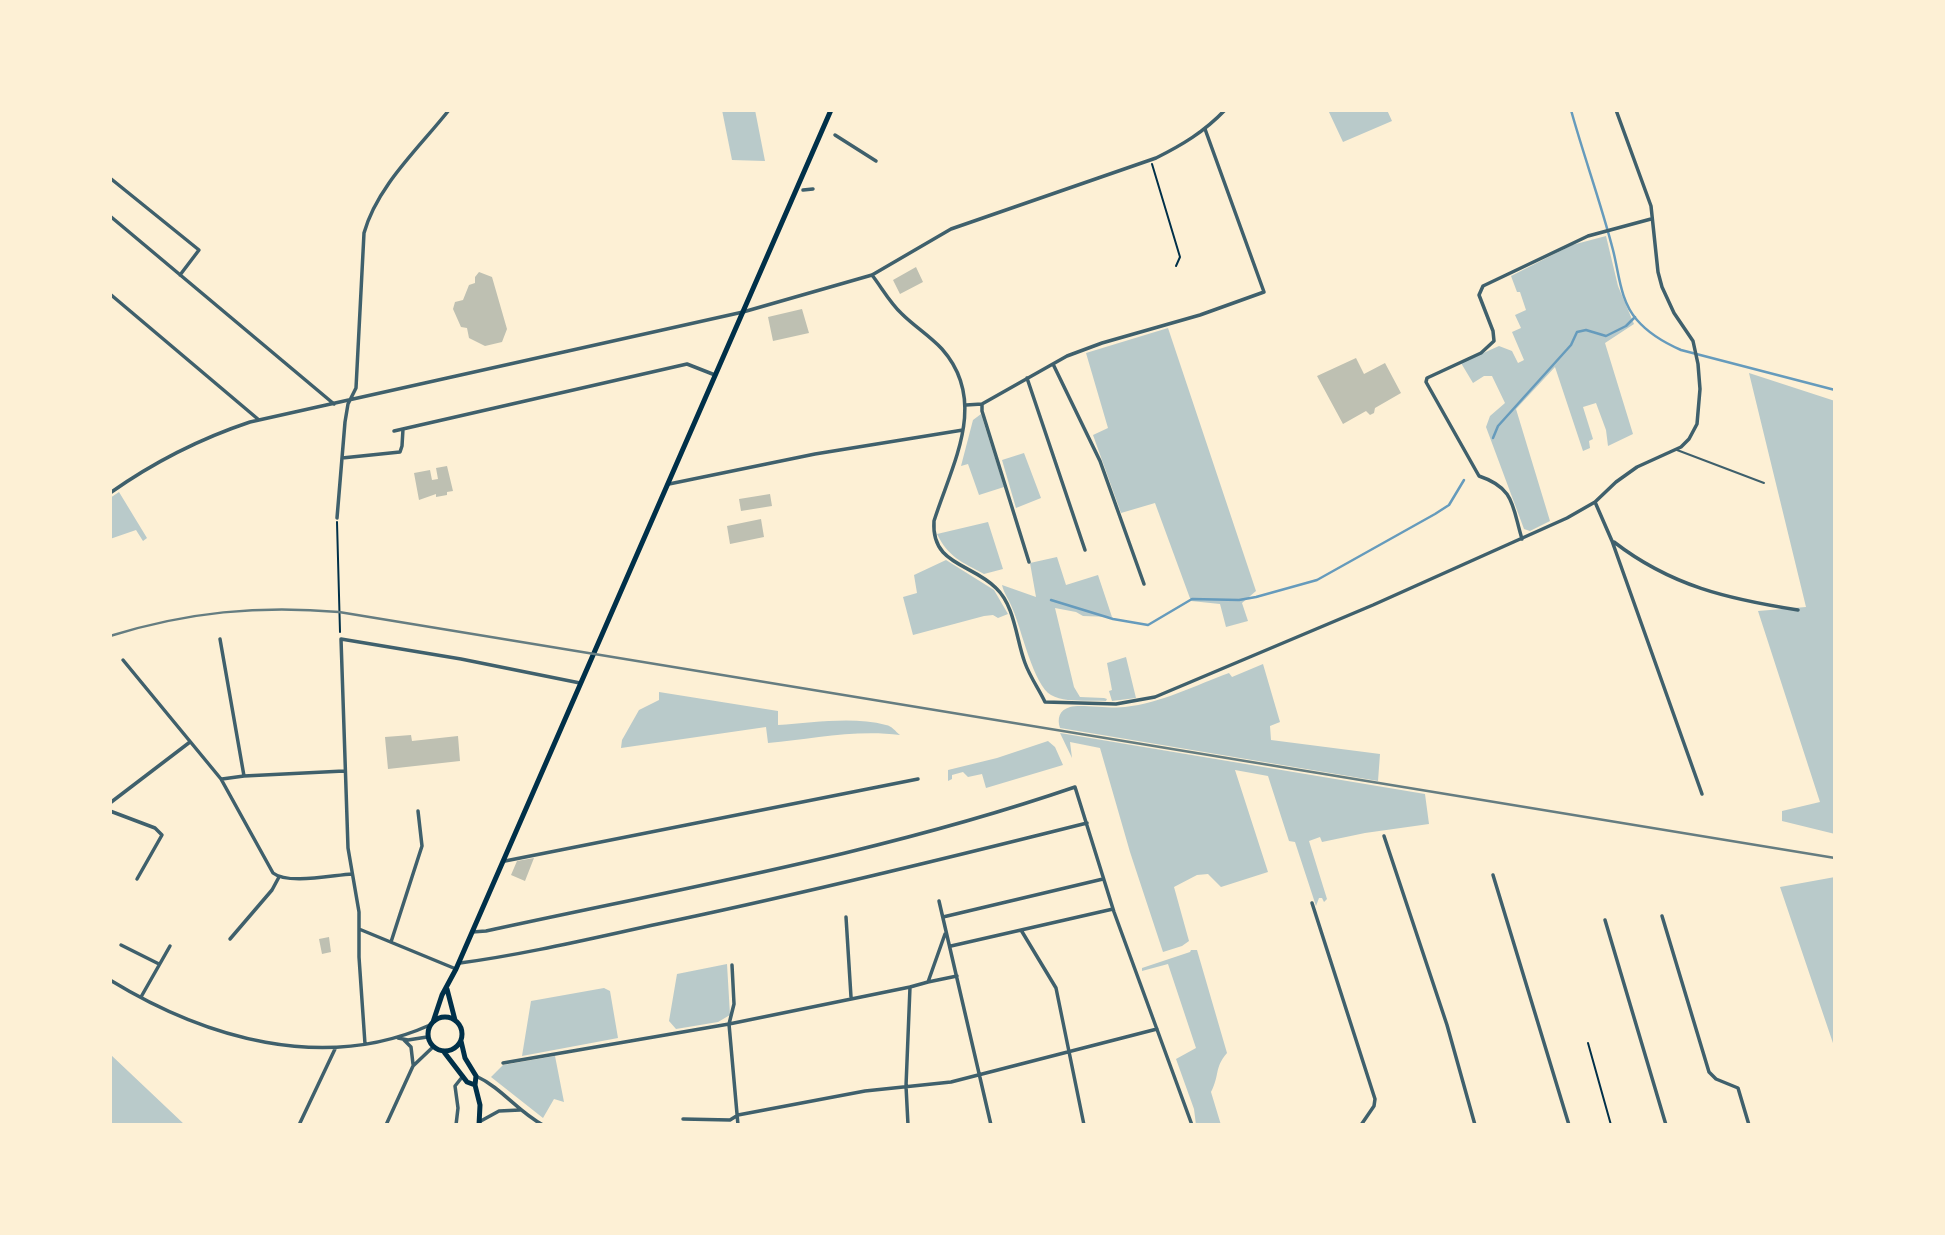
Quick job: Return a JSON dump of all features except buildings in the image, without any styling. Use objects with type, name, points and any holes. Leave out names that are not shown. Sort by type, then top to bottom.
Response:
[{"type":"main road","points":[[475,1085],[467,1082],[443,1052],[433,1047],[427,1037],[431,1023],[831,110]]},
{"type":"main road","points":[[447,987],[455,1020],[461,1027],[465,1058],[476,1076],[475,1085],[481,1105],[479,1124]]},
{"type":"main road","points":[[431,1023],[446,1017],[455,1020]]},
{"type":"main road","points":[[443,1052],[454,1049],[461,1041]]},
{"type":"street","points":[[337,518],[350,401],[356,388],[362,254],[368,220],[390,183],[449,110]]},
{"type":"street","points":[[110,493],[148,467],[188,445],[259,420],[743,312],[872,275],[951,229],[1151,159],[1186,143],[1205,130],[1225,110]]},
{"type":"street","points":[[872,275],[901,313],[928,336],[956,367],[966,405],[956,458],[934,521],[935,540],[951,560],[989,582],[1003,596],[1026,664],[1045,702],[1116,704],[1155,697],[1289,642],[1522,539],[1595,502],[1637,467],[1676,450],[1689,439],[1697,424],[1700,389],[1695,349],[1662,287],[1651,206],[1616,110]]},
{"type":"street","points":[[966,405],[982,404],[1053,364],[1102,342],[1200,315],[1264,292],[1205,130]]},
{"type":"street","points":[[835,135],[876,161]]},
{"type":"street","points":[[110,178],[199,250],[180,275]]},
{"type":"street","points":[[803,190],[813,189]]},
{"type":"street","points":[[110,216],[334,404]]},
{"type":"street","points":[[1522,539],[1504,488],[1479,476],[1426,382],[1427,378],[1481,353],[1494,341],[1493,331],[1479,295],[1483,286],[1562,247],[1652,219]]},
{"type":"street","points":[[110,294],[259,420]]},
{"type":"street","points":[[394,431],[687,364],[715,375]]},
{"type":"street","points":[[1053,364],[1100,460],[1144,584]]},
{"type":"street","points":[[1027,378],[1085,550]]},
{"type":"street","points":[[982,404],[1029,562]]},
{"type":"street","points":[[342,458],[400,452],[402,429]]},
{"type":"street","points":[[667,485],[815,454],[963,430]]},
{"type":"street","points":[[1595,502],[1612,541],[1702,794]]},
{"type":"street","points":[[1612,541],[1638,561],[1672,579],[1735,599],[1798,610]]},
{"type":"street","points":[[220,639],[244,776]]},
{"type":"street","points":[[365,1044],[357,892],[348,848],[341,639],[461,659],[580,684]]},
{"type":"street","points":[[123,660],[221,779],[273,873],[279,877],[293,878],[352,874]]},
{"type":"street","points":[[110,803],[190,742]]},
{"type":"street","points":[[221,779],[344,771]]},
{"type":"street","points":[[503,861],[918,779]]},
{"type":"street","points":[[472,932],[887,844],[998,814],[1075,788],[1113,909],[1192,1125]]},
{"type":"street","points":[[110,811],[155,828],[162,835],[137,879]]},
{"type":"street","points":[[391,942],[422,846],[418,811]]},
{"type":"street","points":[[359,929],[457,966],[748,905],[1087,823]]},
{"type":"street","points":[[1384,836],[1447,1025],[1475,1125]]},
{"type":"street","points":[[1493,875],[1569,1125]]},
{"type":"street","points":[[230,939],[272,890],[279,877]]},
{"type":"street","points":[[943,917],[1103,879]]},
{"type":"street","points":[[939,901],[991,1125]]},
{"type":"street","points":[[1312,903],[1376,1099],[1361,1125]]},
{"type":"street","points":[[951,946],[1113,909]]},
{"type":"street","points":[[1662,916],[1709,1072],[1716,1079],[1738,1088],[1749,1125]]},
{"type":"street","points":[[846,917],[850,998]]},
{"type":"street","points":[[1605,920],[1666,1125]]},
{"type":"street","points":[[1021,930],[1056,988],[1084,1125]]},
{"type":"street","points":[[928,982],[945,932]]},
{"type":"street","points":[[121,945],[159,964]]},
{"type":"street","points":[[141,997],[170,946]]},
{"type":"street","points":[[732,965],[734,1004],[729,1024],[738,1125]]},
{"type":"street","points":[[503,1063],[729,1024],[957,976]]},
{"type":"street","points":[[110,980],[214,1030],[233,1037],[275,1044],[335,1049],[396,1038],[431,1023]]},
{"type":"street","points":[[908,1125],[906,1086],[910,987]]},
{"type":"street","points":[[683,1119],[730,1120],[738,1115],[865,1091],[951,1082],[1157,1029]]},
{"type":"street","points":[[396,1038],[404,1040],[427,1037]]},
{"type":"street","points":[[386,1125],[413,1066],[414,1053],[404,1040]]},
{"type":"street","points":[[413,1066],[433,1047]]},
{"type":"street","points":[[299,1125],[335,1049]]},
{"type":"street","points":[[456,1125],[456,1086],[463,1076]]},
{"type":"street","points":[[476,1076],[488,1082],[539,1124]]},
{"type":"street","points":[[479,1124],[499,1111],[522,1111]]},
{"type":"lane","points":[[1676,450],[1764,482]]},
{"type":"path","points":[[1151,159],[1180,257],[1176,266]]},
{"type":"path","points":[[337,518],[341,639]]},
{"type":"path","points":[[1588,1043],[1611,1125]]},
{"type":"shaded area","points":[[722,110],[755,110],[765,161],[732,160]]},
{"type":"shaded area","points":[[1328,110],[1387,110],[1392,121],[1343,142]]},
{"type":"shaded area","points":[[1606,236],[1618,286],[1634,324],[1605,343],[1633,434],[1608,446],[1606,430],[1596,403],[1583,407],[1593,439],[1589,441],[1590,448],[1583,451],[1555,367],[1516,409],[1550,521],[1530,531],[1524,529],[1486,427],[1490,416],[1505,403],[1492,376],[1484,376],[1473,383],[1461,363],[1499,346],[1512,351],[1518,363],[1524,360],[1512,332],[1521,328],[1515,315],[1526,310],[1511,276],[1572,245]]},
{"type":"shaded area","points":[[1168,328],[1256,591],[1242,603],[1248,621],[1226,627],[1220,604],[1191,601],[1155,503],[1121,513],[1093,435],[1108,428],[1086,353]]},
{"type":"shaded area","points":[[1749,373],[1835,401],[1835,834],[1782,821],[1782,811],[1820,802],[1758,611],[1806,607]]},
{"type":"shaded area","points":[[981,414],[1004,487],[979,495],[968,464],[961,466],[973,420]]},
{"type":"shaded area","points":[[1024,453],[1041,498],[1016,508],[1002,460]]},
{"type":"shaded area","points":[[119,492],[147,538],[143,541],[136,530],[110,539],[110,498]]},
{"type":"shaded area","points":[[988,522],[1003,569],[984,574],[951,554],[937,534]]},
{"type":"shaded area","points":[[1057,557],[1066,585],[1098,575],[1112,617],[1083,616],[1055,608],[1074,687],[1080,697],[1104,698],[1106,701],[1057,698],[1045,690],[1034,669],[1003,588],[1002,585],[1036,597],[1030,563]]},
{"type":"shaded area","points":[[946,560],[994,590],[1008,614],[998,618],[993,615],[984,616],[913,635],[903,597],[917,593],[914,575]]},
{"type":"shaded area","points":[[1126,657],[1136,698],[1112,701],[1107,663]]},
{"type":"shaded area","points":[[1263,664],[1280,722],[1270,726],[1271,740],[1380,754],[1378,781],[1060,728],[1060,715],[1070,707],[1138,705],[1165,698],[1229,673],[1232,677]]},
{"type":"shaded area","points":[[659,692],[778,711],[778,725],[832,721],[873,722],[888,726],[900,735],[850,734],[768,743],[766,727],[621,748],[622,740],[639,710],[659,700]]},
{"type":"shaded area","points":[[1060,733],[1425,794],[1429,824],[1322,842],[1320,837],[1309,841],[1327,899],[1324,902],[1319,898],[1316,906],[1295,842],[1289,841],[1268,776],[1235,770],[1268,872],[1221,887],[1208,874],[1197,875],[1174,887],[1189,941],[1163,952],[1100,748],[1070,742],[1072,758]]},
{"type":"shaded area","points":[[1048,741],[1055,747],[1063,765],[986,788],[982,774],[968,777],[963,772],[952,775],[952,779],[948,781],[948,770],[997,758]]},
{"type":"shaded area","points":[[1835,877],[1835,1049],[1780,887]]},
{"type":"shaded area","points":[[1197,950],[1227,1053],[1220,1063],[1211,1092],[1221,1125],[1196,1125],[1194,1109],[1176,1059],[1196,1048],[1168,964],[1142,971],[1142,968]]},
{"type":"shaded area","points":[[727,964],[730,1015],[718,1022],[676,1029],[669,1021],[677,974]]},
{"type":"shaded area","points":[[604,988],[610,991],[618,1038],[522,1056],[531,1001]]},
{"type":"shaded area","points":[[110,1054],[185,1125],[110,1125]]},
{"type":"shaded area","points":[[555,1056],[564,1102],[554,1099],[543,1118],[491,1077],[503,1065]]},
{"type":"waterway","points":[[1571,110],[1608,232],[1624,296],[1631,312],[1642,325],[1658,338],[1681,350],[1835,390]]},
{"type":"waterway","points":[[1493,438],[1498,426],[1571,345],[1577,332],[1586,330],[1606,336],[1626,326],[1635,317]]},
{"type":"waterway","points":[[1051,600],[1113,619],[1148,625],[1192,599],[1239,600],[1317,580],[1449,505],[1464,480]]},
{"type":"railway","points":[[110,636],[167,621],[223,612],[280,609],[339,612],[1835,858]]}]
